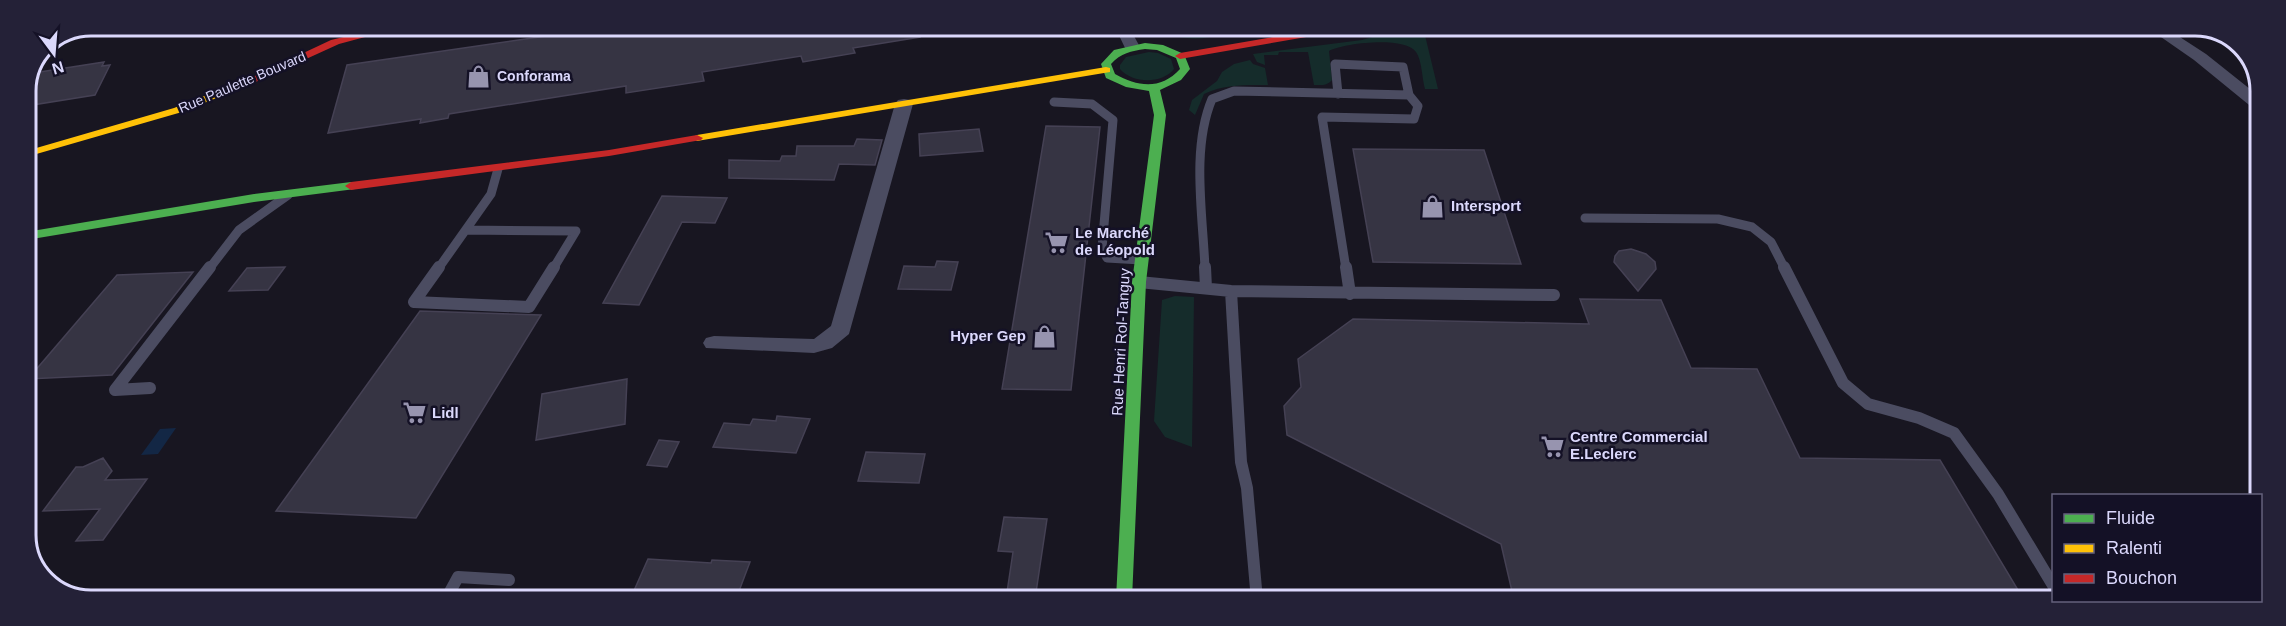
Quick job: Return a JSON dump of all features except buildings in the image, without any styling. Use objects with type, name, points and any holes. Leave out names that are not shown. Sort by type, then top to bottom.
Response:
[{"type":"main road","name":"Rue Paulette Bouvard","points":[[36,151],[178,110],[252,80],[335,42],[360,36]]},
{"type":"main road","points":[[1180,56],[1185,69],[1182,75],[1166,85],[1128,86],[1110,76],[1106,70],[1108,59],[1132,47],[1159,47],[1180,56],[1295,36]]},
{"type":"main road","points":[[36,235],[288,194],[498,169],[737,133],[1106,70]]},
{"type":"main road","name":"Rue Henri Rol-Tanguy","points":[[1124,590],[1139,282],[1160,115],[1154,87]]},
{"type":"main road","points":[[36,232],[56,231]]},
{"type":"street","points":[[1126,36],[1132,47]]},
{"type":"street","points":[[2168,36],[2200,57],[2250,97]]},
{"type":"street","points":[[714,343],[814,346],[824,343],[841,329],[904,104]]},
{"type":"street","name":"Rue Paulette Bouvard","points":[[36,144],[83,136]]},
{"type":"lane","points":[[1338,94],[1335,64],[1403,67],[1409,95],[1418,106],[1414,119],[1322,117],[1350,294]]},
{"type":"lane","points":[[1206,288],[1200,146],[1205,116],[1212,99],[1234,91],[1409,95]]},
{"type":"lane","points":[[1054,102],[1092,104],[1113,120],[1102,248],[1107,258],[1142,260]]},
{"type":"lane","points":[[467,230],[576,231],[529,307],[414,302],[491,194],[498,169]]},
{"type":"lane","points":[[150,388],[115,390],[239,230],[288,194]]},
{"type":"lane","points":[[1586,218],[1718,219],[1752,227],[1771,242],[1843,383],[1868,404],[1919,418],[1954,434],[1998,494],[2052,584]]},
{"type":"lane","points":[[1139,282],[1231,291],[1554,295]]},
{"type":"lane","points":[[1231,291],[1241,462],[1247,489],[1256,590]]},
{"type":"lane","points":[[451,590],[458,577],[509,580]]},
{"type":"green space","points":[[1173,36],[1215,36],[1203,38]]},
{"type":"green space","points":[[1376,36],[1425,36],[1438,89],[1425,89],[1418,55],[1410,47],[1400,44],[1374,42],[1329,51],[1332,80],[1321,85],[1314,85],[1308,52],[1279,52],[1278,55],[1264,55],[1265,65],[1257,62],[1253,54],[1362,40]]},
{"type":"green space","points":[[1149,52],[1171,59],[1174,69],[1169,74],[1155,80],[1140,80],[1120,69],[1126,57]]},
{"type":"green space","points":[[1250,60],[1253,64],[1265,68],[1268,85],[1220,88],[1204,94],[1195,115],[1189,110],[1192,100],[1217,81],[1222,72],[1234,64]]},
{"type":"green space","points":[[1175,296],[1194,297],[1192,447],[1165,437],[1154,421],[1162,300]]},
{"type":"water","points":[[176,428],[158,454],[141,455],[160,429]]},
{"type":"traffic: fast","points":[[1145,46],[1159,47],[1180,56],[1185,69],[1169,83],[1150,88],[1129,85],[1110,76],[1106,64],[1110,59],[1128,49],[1145,46]]},
{"type":"traffic: fast","points":[[1124,590],[1139,282],[1160,115],[1154,87]]},
{"type":"traffic: fast","points":[[36,234],[254,198],[351,186]]},
{"type":"traffic: slow","points":[[697,138],[1106,70]]},
{"type":"traffic: slow","points":[[36,151],[178,110],[247,82]]},
{"type":"traffic: jam","points":[[247,82],[335,42],[360,36]]},
{"type":"traffic: jam","points":[[1180,56],[1295,36]]},
{"type":"traffic: jam","points":[[351,186],[609,153],[697,138]]},
{"type":"place","name":"Conforama","points":[[479,76]]},
{"type":"place","name":"Intersport","points":[[1433,206]]},
{"type":"place","name":"Le Marché de Léopold","points":[[1057,242]]},
{"type":"place","name":"Hyper Gep","points":[[1044,336]]},
{"type":"place","name":"Lidl","points":[[414,413]]},
{"type":"place","name":"Centre Commercial E.Leclerc","points":[[1552,446]]}]
